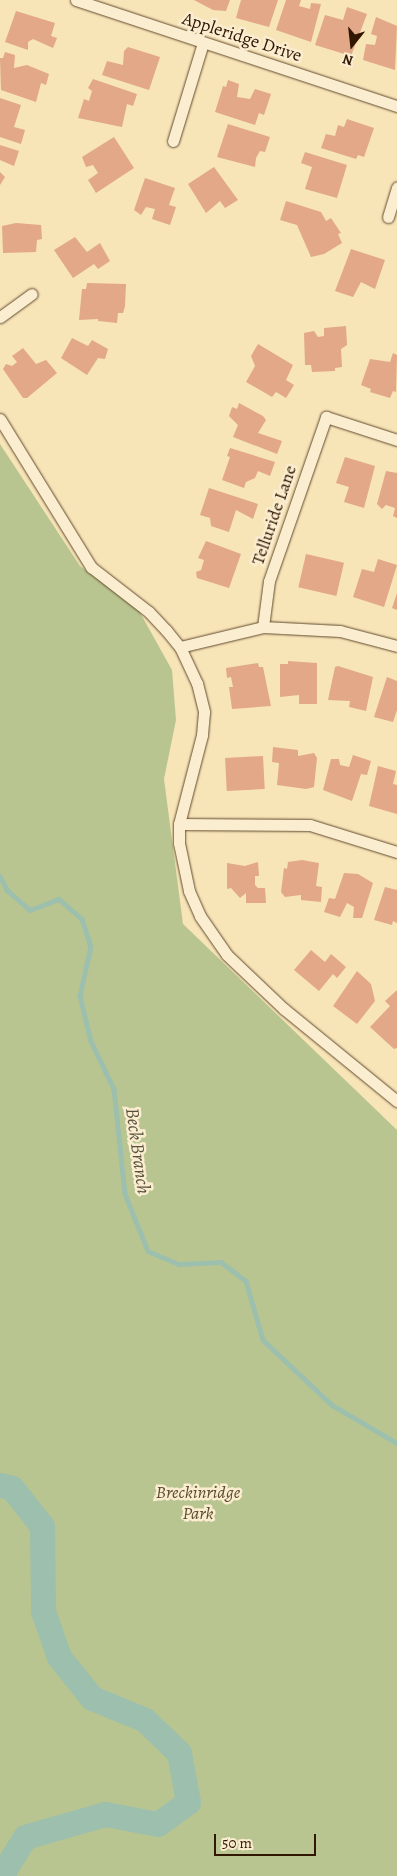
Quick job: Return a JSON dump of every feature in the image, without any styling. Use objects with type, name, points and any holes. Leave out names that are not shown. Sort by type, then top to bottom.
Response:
[{"type":"street","name":"Appleridge Drive","points":[[76,0],[397,106]]},
{"type":"street","points":[[172,141],[203,43]]},
{"type":"street","points":[[388,217],[397,187]]},
{"type":"street","points":[[0,317],[32,294]]},
{"type":"street","name":"Telluride Lane","points":[[263,627],[269,582],[326,416],[397,440]]},
{"type":"street","points":[[0,419],[91,567],[149,612],[180,647],[197,683],[204,712],[201,738],[179,824],[179,843],[189,891],[212,936],[284,1009],[397,1101]]},
{"type":"street","points":[[180,647],[263,627],[340,631],[397,646]]},
{"type":"street","points":[[179,824],[310,825],[397,852]]},
{"type":"green space","name":"Breckinridge Park","points":[[0,444],[80,566],[138,609],[172,670],[176,720],[164,779],[183,924],[397,1130],[397,1876],[0,1876]]},
{"type":"building","points":[[194,0],[230,0],[226,11],[213,10]]},
{"type":"building","points":[[241,0],[278,0],[269,27],[236,18]]},
{"type":"building","points":[[286,0],[301,0],[299,6],[310,9],[311,3],[321,4],[311,42],[276,30]]},
{"type":"building","points":[[347,7],[367,14],[351,56],[315,45],[325,15],[343,20]]},
{"type":"building","points":[[16,11],[55,23],[51,36],[57,38],[53,48],[33,39],[28,42],[28,50],[5,42]]},
{"type":"building","points":[[376,17],[397,26],[395,70],[363,60],[366,44],[375,45],[377,36],[371,34]]},
{"type":"building","points":[[128,47],[160,57],[149,90],[102,75],[107,61],[123,65],[124,51]]},
{"type":"building","points":[[5,52],[15,55],[14,68],[27,65],[49,74],[46,85],[41,83],[36,102],[1,90],[0,58],[3,58]]},
{"type":"building","points":[[93,79],[137,94],[133,106],[127,104],[122,127],[78,118],[84,99],[89,101],[92,91],[88,88]]},
{"type":"building","points":[[228,80],[239,84],[237,97],[250,99],[255,89],[271,94],[264,115],[259,113],[255,125],[215,112],[223,86],[226,87]]},
{"type":"building","points":[[0,98],[21,105],[14,127],[25,130],[21,144],[0,137]]},
{"type":"building","points":[[347,119],[374,128],[364,157],[358,155],[356,159],[321,148],[326,134],[335,136],[338,125],[344,127]]},
{"type":"building","points":[[228,124],[270,137],[265,152],[260,151],[256,158],[255,167],[217,157]]},
{"type":"building","points":[[114,137],[134,168],[96,193],[88,180],[98,173],[93,165],[86,167],[82,157]]},
{"type":"building","points":[[0,145],[19,151],[14,166],[0,160]]},
{"type":"building","points":[[305,152],[347,165],[337,198],[305,189],[312,167],[301,163]]},
{"type":"building","points":[[214,167],[238,200],[225,208],[220,201],[206,213],[188,184]]},
{"type":"building","points":[[0,172],[5,177],[0,185]]},
{"type":"building","points":[[145,178],[175,188],[169,205],[176,207],[170,225],[152,219],[155,209],[146,207],[141,215],[134,210]]},
{"type":"building","points":[[286,201],[321,212],[326,221],[331,218],[341,233],[338,234],[342,243],[324,254],[311,257],[297,225],[280,220]]},
{"type":"building","points":[[16,223],[41,225],[42,239],[37,240],[36,252],[3,253],[2,226]]},
{"type":"building","points":[[75,237],[87,252],[100,243],[110,261],[98,269],[94,264],[73,278],[54,250]]},
{"type":"building","points":[[351,249],[385,260],[375,289],[361,282],[353,297],[335,291]]},
{"type":"building","points":[[87,283],[126,284],[125,306],[123,313],[118,313],[117,323],[98,321],[98,319],[79,320],[82,289],[86,289]]},
{"type":"building","points":[[346,326],[347,345],[341,349],[342,367],[335,368],[335,371],[312,372],[311,365],[305,365],[304,333],[314,331],[318,337],[324,336],[324,328]]},
{"type":"building","points":[[72,338],[88,346],[92,340],[108,349],[105,359],[98,358],[87,375],[61,358]]},
{"type":"building","points":[[258,344],[293,365],[286,380],[294,385],[286,398],[276,392],[272,397],[246,382],[255,366],[251,356]]},
{"type":"building","points":[[23,348],[36,364],[46,360],[57,373],[27,398],[23,398],[3,369],[6,364],[12,366],[17,362],[12,356]]},
{"type":"building","points":[[393,353],[397,355],[396,392],[393,391],[390,398],[370,392],[371,389],[361,385],[370,359],[390,362]]},
{"type":"building","points":[[239,403],[263,416],[266,420],[258,433],[282,441],[277,454],[233,437],[238,425],[229,416],[232,407],[237,409]]},
{"type":"building","points":[[230,448],[275,462],[270,476],[258,471],[255,478],[246,482],[244,488],[222,480],[230,457],[227,456]]},
{"type":"building","points":[[345,457],[375,466],[364,508],[344,502],[349,487],[336,483]]},
{"type":"building","points":[[386,471],[397,473],[397,518],[393,516],[395,508],[386,505],[382,509],[377,504]]},
{"type":"building","points":[[209,488],[258,504],[253,519],[236,510],[229,532],[211,526],[210,518],[200,515]]},
{"type":"building","points":[[206,541],[241,554],[229,588],[197,578],[196,572],[201,570],[204,560],[198,558]]},
{"type":"building","points":[[306,554],[344,563],[336,596],[298,587]]},
{"type":"building","points":[[378,559],[397,565],[384,607],[353,597],[362,569],[374,572]]},
{"type":"building","points":[[397,593],[397,610],[392,608]]},
{"type":"building","points":[[288,661],[317,663],[317,704],[299,704],[299,695],[280,697],[280,664],[288,664]]},
{"type":"building","points":[[258,663],[259,667],[263,667],[271,706],[232,709],[229,687],[233,687],[231,677],[227,678],[226,668]]},
{"type":"building","points":[[338,666],[373,677],[366,711],[349,707],[350,701],[328,700],[335,667]]},
{"type":"building","points":[[387,677],[397,681],[397,710],[393,722],[374,717]]},
{"type":"building","points":[[273,747],[298,750],[298,756],[314,753],[317,758],[314,787],[306,789],[277,785],[279,763],[272,762]]},
{"type":"building","points":[[353,755],[371,761],[367,775],[361,774],[352,801],[323,790],[331,759],[339,759],[340,765],[349,767]]},
{"type":"building","points":[[263,756],[265,789],[227,791],[225,758]]},
{"type":"building","points":[[378,766],[396,771],[393,784],[397,785],[397,814],[369,806]]},
{"type":"building","points":[[302,860],[319,863],[316,886],[322,887],[321,902],[301,900],[301,895],[285,897],[281,892],[284,868],[287,869],[288,862]]},
{"type":"building","points":[[258,862],[259,876],[255,876],[255,885],[258,888],[265,888],[266,903],[246,903],[246,893],[240,898],[231,888],[227,889],[227,863],[245,866]]},
{"type":"building","points":[[344,873],[358,874],[373,883],[362,918],[353,918],[354,907],[347,903],[340,917],[324,912],[329,898],[335,899]]},
{"type":"building","points":[[385,887],[397,890],[397,923],[393,921],[392,925],[374,920]]},
{"type":"building","points":[[311,950],[325,962],[331,954],[346,967],[337,978],[333,974],[319,991],[294,970]]},
{"type":"building","points":[[357,971],[371,984],[375,1001],[357,1024],[333,1006]]},
{"type":"building","points":[[397,990],[397,1048],[394,1049],[370,1027],[390,1006],[385,1001]]},
{"type":"waterway","name":"Beck Branch","points":[[0,876],[7,890],[30,910],[59,899],[82,919],[91,946],[80,996],[91,1041],[114,1089],[125,1194],[148,1251],[179,1264],[221,1262],[246,1281],[263,1340],[332,1405],[397,1443]]},
{"type":"waterway","points":[[0,1485],[12,1488],[42,1526],[43,1611],[59,1657],[92,1698],[145,1720],[179,1753],[188,1802],[158,1824],[105,1814],[25,1837],[4,1870],[4,1876]]}]
